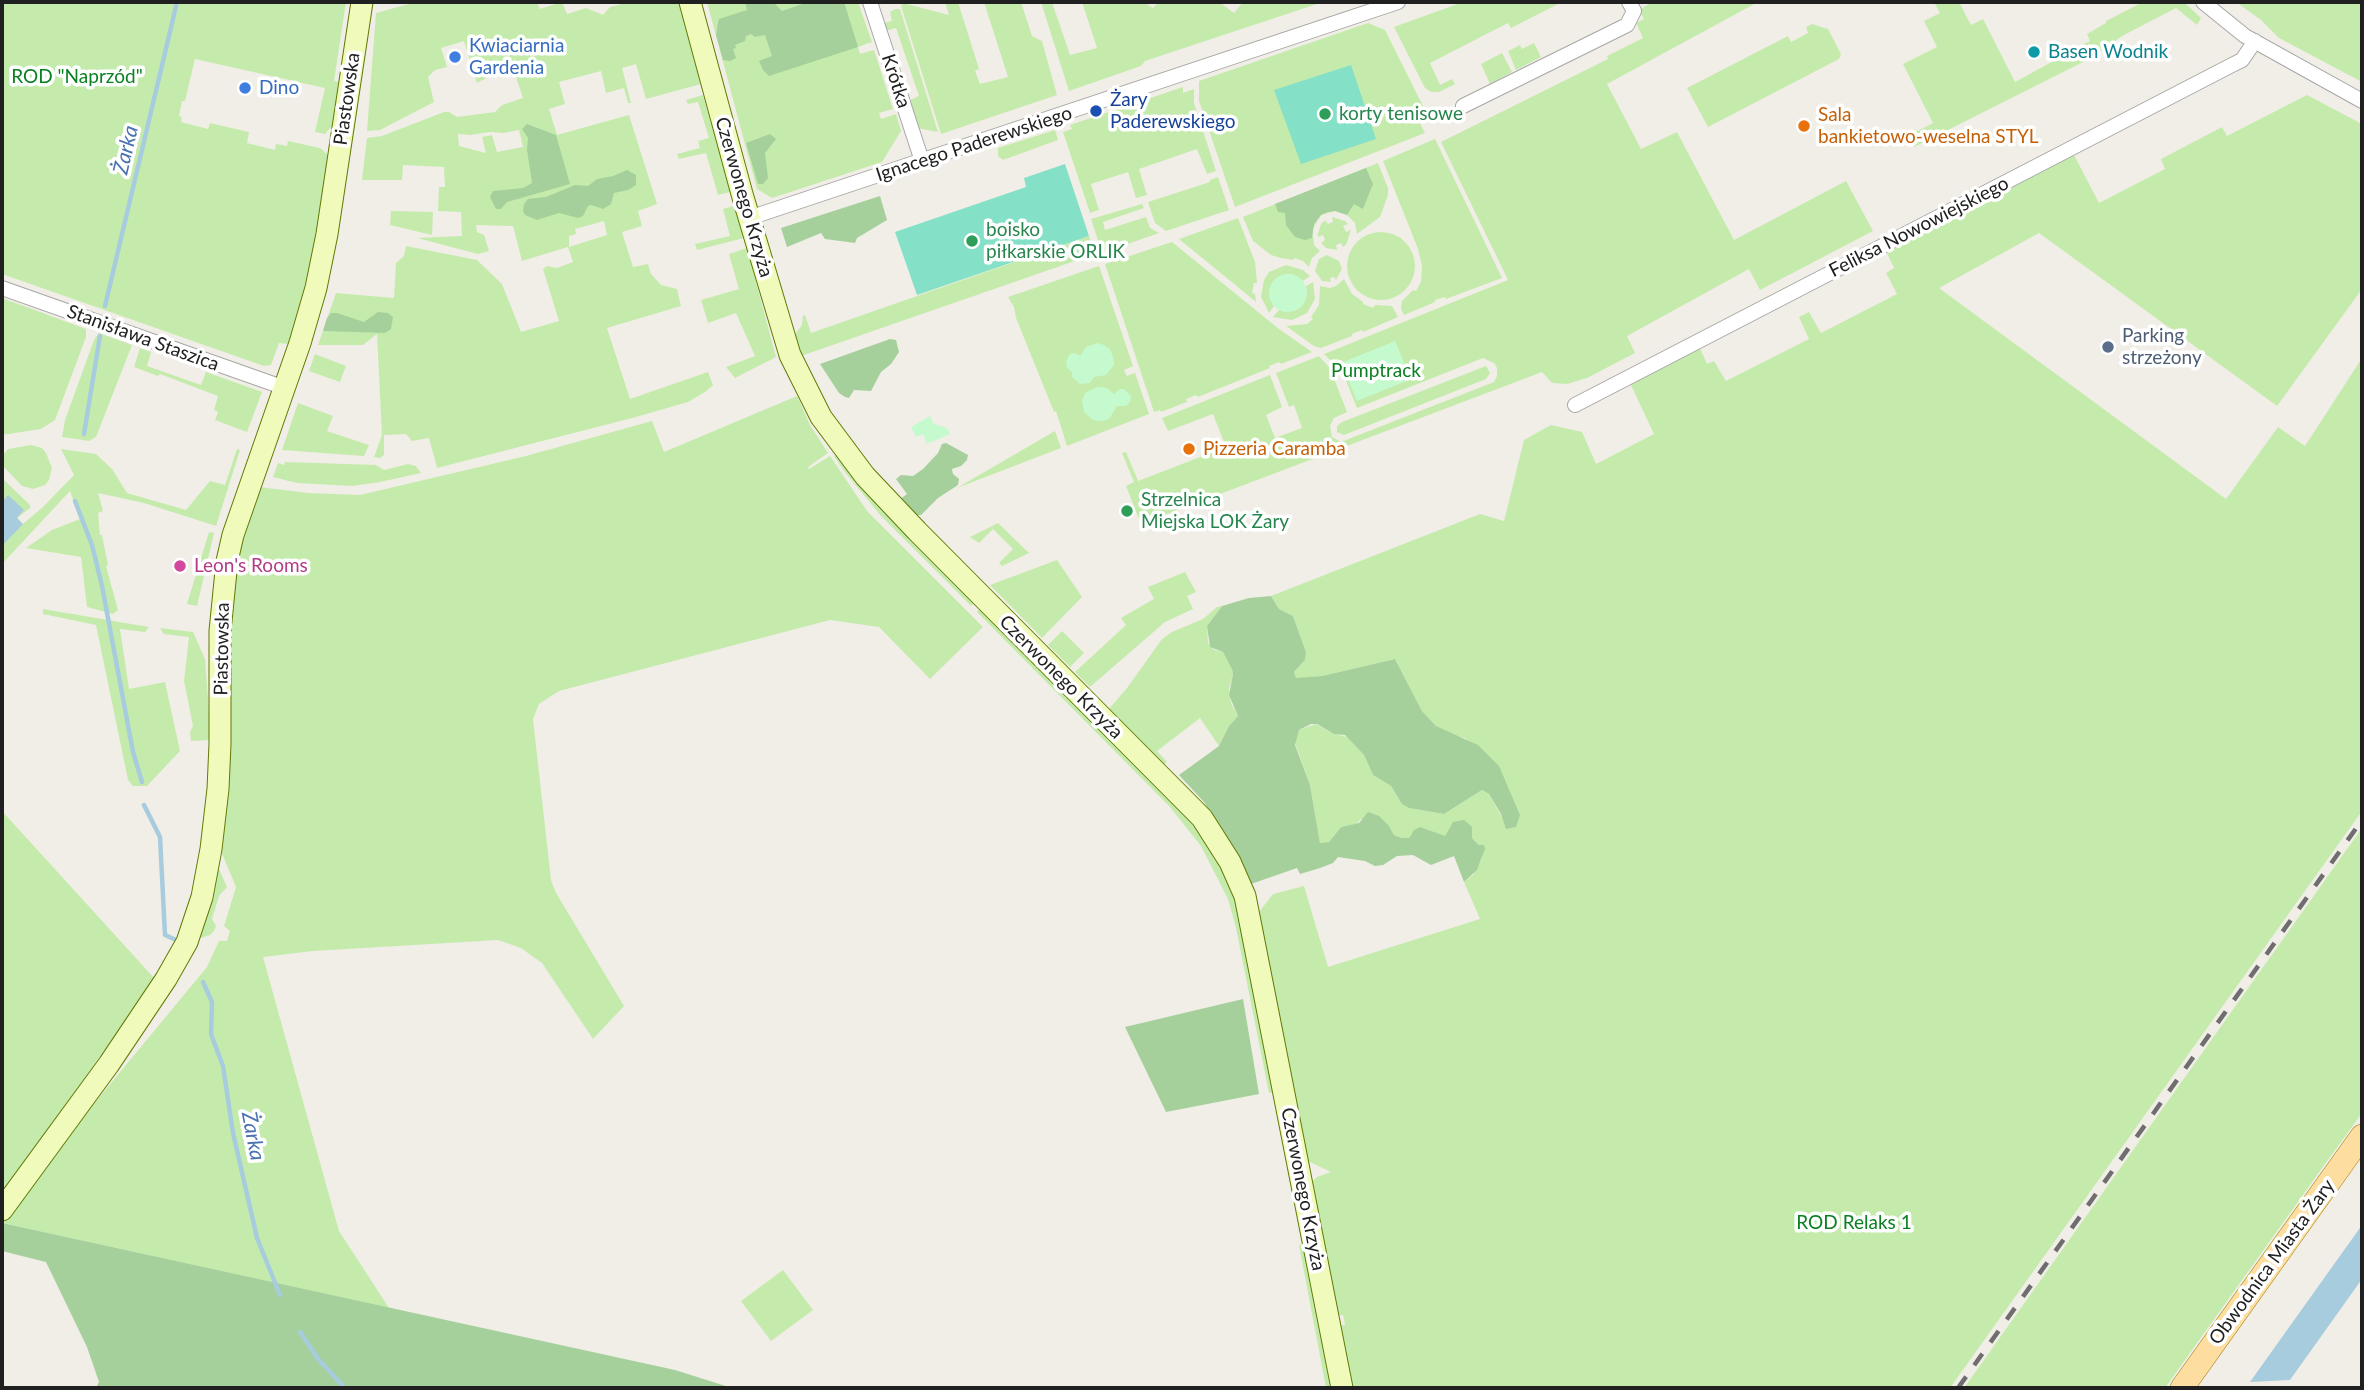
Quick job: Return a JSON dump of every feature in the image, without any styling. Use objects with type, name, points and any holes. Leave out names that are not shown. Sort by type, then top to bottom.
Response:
[{"type":"main road","name":"Obwodnica Miasta Żary","points":[[2182,1388],[2362,1136]]},
{"type":"street","name":"Piastowska","points":[[2,1210],[87,1095],[160,989],[187,942],[196,917],[207,873],[218,789],[220,631],[228,561],[237,525],[307,320],[327,234],[362,2]]},
{"type":"street","name":"Czerwonego Krzyża","points":[[691,2],[749,218],[790,355],[821,417],[865,476],[1202,818],[1230,862],[1245,896],[1342,1388]]},
{"type":"street","name":"Krótka","points":[[870,2],[922,161]]},
{"type":"street","name":"Ignacego Paderewskiego","points":[[749,218],[1398,2]]},
{"type":"street","points":[[1463,106],[1627,24],[1634,11],[1629,2]]},
{"type":"street","points":[[2203,2],[2255,41],[2362,101]]},
{"type":"street","name":"Feliksa Nowowiejskiego","points":[[1576,405],[2242,60],[2255,41]]},
{"type":"street","name":"Stanisława Staszica","points":[[2,288],[285,388]]},
{"type":"green space","name":"ROD \"Naprzód\"","points":[[2,2],[169,2],[169,7],[170,2],[346,2],[334,81],[339,82],[333,125],[325,134],[315,132],[325,88],[195,59],[185,101],[182,101],[179,116],[182,117],[181,122],[208,129],[210,123],[249,132],[247,143],[275,150],[276,144],[287,146],[288,141],[320,148],[328,155],[326,165],[329,166],[311,265],[291,340],[288,344],[279,343],[271,365],[264,366],[2,274]]},
{"type":"green space","points":[[416,2],[537,2],[540,9],[562,2],[567,14],[586,8],[603,15],[610,7],[629,2],[679,2],[701,84],[646,99],[636,64],[622,68],[631,103],[628,103],[624,88],[606,93],[601,71],[559,82],[565,104],[549,109],[557,135],[629,115],[657,204],[638,211],[642,226],[622,232],[633,267],[648,264],[651,274],[661,285],[677,289],[681,306],[607,328],[630,399],[708,372],[713,385],[688,402],[437,468],[429,438],[412,441],[406,434],[384,435],[384,455],[380,458],[374,457],[382,435],[377,334],[363,345],[318,345],[336,293],[394,298],[396,263],[404,256],[406,246],[477,260],[502,284],[521,332],[559,321],[543,269],[547,266],[557,268],[573,262],[568,247],[522,261],[513,226],[476,225],[477,232],[484,235],[489,251],[478,254],[417,238],[462,236],[461,212],[438,211],[439,187],[445,187],[444,167],[403,165],[402,180],[362,180],[367,138],[382,136],[444,112],[457,117],[495,112],[502,105],[523,98],[513,68],[477,83],[464,41],[441,48],[447,67],[435,70],[428,77],[434,102],[380,130],[367,131],[376,13]],"holes":[[[519,130],[523,147],[497,152],[492,135],[482,137],[486,153],[459,146],[458,134]],[[604,221],[607,235],[569,247],[569,236],[576,234],[575,229]]]},
{"type":"green space","points":[[707,2],[858,2],[872,42],[858,47],[860,54],[874,50],[893,109],[879,113],[881,119],[896,114],[901,131],[882,162],[772,198],[757,189]]},
{"type":"green space","points":[[745,2],[773,2],[782,11],[808,2],[844,2],[858,47],[769,76],[759,61],[772,56],[765,35],[755,37],[751,34],[746,36],[745,41],[735,45],[736,48],[733,49],[736,58],[723,60],[716,35],[719,19],[747,10]]},
{"type":"green space","points":[[945,2],[958,2],[979,69],[975,71],[980,84],[1008,77],[984,2],[1021,2],[1032,36],[1042,41],[1057,95],[941,134],[901,6],[903,3],[949,15]]},
{"type":"green space","points":[[1041,2],[1052,2],[1070,55],[1097,48],[1082,2],[1144,2],[1153,8],[1158,2],[1219,2],[1234,13],[1243,2],[1323,2],[1145,61],[1141,66],[1069,91]]},
{"type":"green space","points":[[1463,2],[1562,2],[1511,28],[1508,23],[1430,63],[1440,85],[1452,79],[1455,84],[1439,92],[1431,92],[1425,88],[1394,27]]},
{"type":"green space","points":[[1652,2],[1758,2],[1607,84],[1641,149],[1677,132],[1734,240],[1846,181],[1873,231],[1760,290],[1749,269],[1627,336],[1635,353],[1587,378],[1567,384],[1552,383],[1542,372],[1141,524],[1126,486],[1134,482],[1122,453],[1126,452],[1138,481],[1226,447],[1213,414],[1168,431],[1162,418],[1270,375],[1282,407],[1266,415],[1275,438],[1302,428],[1294,405],[1289,407],[1276,373],[1319,356],[1336,375],[1333,376],[1347,412],[1334,418],[1330,426],[1332,437],[1341,442],[1494,382],[1497,368],[1494,363],[1483,358],[1357,408],[1343,373],[1324,354],[1508,280],[1441,142],[1608,59],[1607,56],[1643,38],[1636,23],[1644,19],[1639,10]]},
{"type":"green space","points":[[1959,2],[1971,25],[1983,19],[2015,82],[2090,41],[2087,34],[2143,2],[2184,2],[2201,18],[2197,25],[2176,8],[2122,36],[2093,57],[1914,147],[1908,136],[1933,123],[1903,64],[1937,47],[1924,21],[1940,13],[1935,4]]},
{"type":"green space","points":[[2236,2],[2362,2],[2362,82],[2279,38],[2261,20]]},
{"type":"green space","points":[[900,9],[938,132],[917,128],[908,101],[919,96],[896,28],[885,31],[884,23],[892,21],[890,12]]},
{"type":"green space","points":[[1368,23],[1385,30],[1423,106],[1424,112],[1416,116],[1425,133],[1235,207],[1199,101],[1199,81]]},
{"type":"green space","points":[[1812,24],[1828,29],[1841,54],[1839,59],[1708,127],[1687,88],[1788,36],[1791,42],[1808,33],[1806,27]]},
{"type":"green space","points":[[1534,43],[1541,57],[1516,70],[1508,51],[1520,45],[1522,49]]},
{"type":"green space","points":[[1502,53],[1512,72],[1490,84],[1481,64]]},
{"type":"green space","name":"korty tenisowe","points":[[1351,65],[1376,139],[1301,164],[1274,90]]},
{"type":"green space","points":[[1183,87],[1183,93],[1194,89],[1194,103],[1216,171],[1207,174],[1197,149],[1139,169],[1147,195],[1136,198],[1128,172],[1091,184],[1099,210],[1090,213],[1063,132],[1072,129],[1070,125]]},
{"type":"green space","points":[[703,95],[730,192],[718,195],[706,153],[679,159],[677,154],[700,148],[698,141],[709,138],[698,102],[688,104],[686,100]]},
{"type":"green space","name":"ROD Relaks 1","points":[[2307,95],[2362,124],[2362,289],[2277,406],[2039,233],[1939,288],[2226,499],[2278,427],[2305,446],[2362,358],[2362,811],[1950,1388],[1347,1388],[1335,1326],[1345,1325],[1344,1319],[1343,1315],[1333,1316],[1311,1183],[1317,1177],[1331,1172],[1308,1161],[1302,1152],[1259,912],[1273,894],[1304,886],[1328,967],[1480,919],[1464,882],[1473,875],[1482,859],[1479,845],[1472,838],[1472,827],[1450,828],[1445,836],[1412,833],[1409,838],[1402,838],[1394,835],[1389,826],[1361,819],[1356,824],[1341,827],[1329,842],[1320,843],[1310,785],[1295,743],[1299,730],[1316,724],[1332,733],[1347,737],[1364,755],[1373,775],[1391,786],[1398,798],[1409,808],[1444,814],[1482,790],[1489,794],[1504,821],[1499,766],[1465,738],[1444,732],[1436,726],[1422,711],[1395,659],[1322,676],[1296,679],[1294,672],[1305,660],[1306,652],[1293,616],[1279,609],[1271,596],[1480,514],[1504,521],[1524,440],[1551,425],[1582,432],[1596,464],[1654,434],[1630,383],[1699,346],[1707,364],[1714,361],[1726,381],[1809,339],[1799,317],[1809,312],[1821,333],[1897,294],[1886,273],[1894,268],[1885,249],[2073,153],[2099,203],[2165,169],[2161,159],[2222,127],[2227,136]]},
{"type":"green space","points":[[527,124],[556,135],[570,184],[507,202],[501,209],[496,209],[490,197],[493,191],[523,188],[532,183],[528,138],[522,129]]},
{"type":"green space","points":[[1055,130],[1058,140],[1003,160],[998,156],[998,148]]},
{"type":"green space","points":[[770,134],[776,139],[765,153],[768,178],[763,184],[758,184],[746,143]]},
{"type":"green space","points":[[1435,139],[1502,278],[1446,299],[1435,300],[1404,315],[1401,309],[1402,301],[1413,290],[1416,291],[1421,282],[1422,266],[1418,249],[1383,161]]},
{"type":"green space","points":[[1378,163],[1388,188],[1380,217],[1357,234],[1355,223],[1347,215],[1335,211],[1321,215],[1312,230],[1314,245],[1320,251],[1312,258],[1309,267],[1294,258],[1293,260],[1271,255],[1253,241],[1243,217]]},
{"type":"green space","name":"boisko piłkarskie ORLIK","points":[[1065,164],[1089,236],[917,295],[895,232],[1026,187],[1024,178]]},
{"type":"green space","points":[[1366,168],[1373,184],[1363,209],[1354,204],[1347,215],[1328,212],[1321,215],[1314,224],[1312,238],[1305,240],[1295,237],[1286,225],[1285,213],[1278,212],[1275,204]]},
{"type":"green space","points":[[627,170],[636,175],[636,185],[614,193],[611,204],[603,209],[591,205],[583,216],[578,218],[559,213],[537,220],[525,215],[523,211],[528,199],[546,197],[575,185],[588,186],[597,179]]},
{"type":"green space","points":[[1218,177],[1229,210],[1166,231],[1155,223],[1148,202]]},
{"type":"green space","points":[[880,196],[887,220],[857,238],[855,243],[825,239],[821,233],[787,247],[781,228]]},
{"type":"green space","points":[[1142,204],[1144,208],[1103,222],[1105,230],[1146,217],[1150,228],[1159,233],[1102,253],[1091,219]]},
{"type":"green space","points":[[734,206],[744,238],[697,250],[695,244],[730,236],[723,209]]},
{"type":"green space","points":[[391,211],[433,212],[432,235],[390,225]]},
{"type":"green space","points":[[1332,217],[1348,224],[1343,226],[1346,232],[1351,230],[1346,245],[1336,245],[1337,250],[1326,248],[1321,243],[1325,240],[1323,235],[1318,237],[1321,224],[1325,220],[1328,224],[1333,222]]},
{"type":"green space","points":[[1238,218],[1255,262],[1257,283],[1254,283],[1252,293],[1255,294],[1256,302],[1179,239]]},
{"type":"green space","points":[[1388,232],[1409,247],[1415,259],[1413,279],[1405,290],[1388,300],[1374,300],[1357,290],[1349,279],[1347,259],[1357,242],[1368,234]]},
{"type":"green space","points":[[1089,236],[1095,254],[798,357],[793,337],[802,325],[805,315],[811,333]]},
{"type":"green space","points":[[1172,242],[1279,329],[1312,352],[1281,364],[1279,362],[1198,397],[1196,395],[1186,399],[1187,402],[1161,412],[1154,412],[1105,264]]},
{"type":"green space","points":[[747,248],[776,357],[735,378],[726,367],[755,356],[736,313],[708,323],[701,300],[739,289],[729,254]]},
{"type":"green space","points":[[1327,255],[1339,261],[1342,269],[1336,280],[1334,277],[1330,278],[1331,282],[1322,281],[1315,271],[1319,259]]},
{"type":"green space","points":[[1286,265],[1303,270],[1310,276],[1303,281],[1292,274],[1286,274],[1269,295],[1274,306],[1269,313],[1261,297],[1264,280],[1269,272]]},
{"type":"green space","points":[[1099,266],[1133,366],[1124,370],[1127,376],[1135,373],[1149,414],[1067,446],[1056,411],[1054,412],[1008,297]]},
{"type":"green space","points":[[1288,274],[1301,280],[1307,293],[1301,306],[1288,312],[1275,306],[1269,293],[1275,280]]},
{"type":"green space","points":[[1344,279],[1352,294],[1363,304],[1373,308],[1375,305],[1392,306],[1398,317],[1321,348],[1286,326],[1307,324],[1313,319],[1311,317],[1319,305],[1320,286],[1330,288]]},
{"type":"green space","points":[[1313,282],[1315,299],[1307,313],[1292,320],[1273,317],[1279,310],[1285,312],[1307,293],[1306,286]]},
{"type":"green space","points":[[2,298],[86,329],[86,337],[55,420],[41,429],[2,435]]},
{"type":"green space","points":[[378,312],[388,313],[393,317],[391,329],[385,333],[323,331],[331,313],[364,322]]},
{"type":"green space","points":[[99,333],[132,345],[96,437],[89,441],[62,437],[65,420],[94,340]]},
{"type":"green space","points":[[890,339],[896,340],[899,352],[881,372],[871,391],[854,390],[849,398],[845,397],[839,393],[820,364]]},
{"type":"green space","name":"Pumptrack","points":[[1395,341],[1411,379],[1357,401],[1341,363]]},
{"type":"green space","points":[[1097,343],[1110,349],[1114,365],[1106,375],[1094,377],[1090,383],[1080,384],[1072,377],[1066,361],[1070,354],[1080,356],[1086,347]]},
{"type":"green space","points":[[140,348],[151,352],[147,366],[201,385],[206,372],[262,392],[247,432],[215,420],[218,412],[214,410],[218,396],[134,367]]},
{"type":"green space","points":[[315,354],[346,366],[340,382],[309,371]]},
{"type":"green space","points":[[1486,366],[1490,373],[1486,379],[1344,435],[1337,432],[1337,426],[1342,422]]},
{"type":"green space","points":[[1097,387],[1107,388],[1114,394],[1124,389],[1131,396],[1130,402],[1126,406],[1117,406],[1109,419],[1093,420],[1084,412],[1082,401],[1085,393]]},
{"type":"green space","points":[[797,396],[810,425],[828,453],[808,467],[809,469],[830,456],[867,511],[983,627],[930,679],[879,627],[830,620],[559,691],[539,704],[533,719],[551,880],[556,893],[624,1006],[593,1039],[542,963],[521,948],[498,940],[313,951],[263,957],[339,1231],[389,1308],[2,1223],[92,1106],[207,967],[219,941],[227,941],[230,931],[224,926],[236,887],[221,851],[220,839],[231,593],[243,532],[259,487],[308,493],[360,495],[526,456],[652,421],[664,452]]},
{"type":"green space","points":[[298,403],[333,416],[327,431],[369,445],[364,456],[282,450]]},
{"type":"green space","points":[[930,416],[934,424],[947,428],[950,434],[927,444],[923,434],[916,437],[911,427]]},
{"type":"green space","points":[[1055,431],[1061,448],[957,488]]},
{"type":"green space","points":[[946,443],[968,455],[961,466],[952,469],[959,479],[958,485],[938,498],[921,515],[916,515],[899,500],[907,494],[896,479],[901,475],[913,476],[923,469],[938,453],[942,444]]},
{"type":"green space","points":[[31,445],[42,448],[52,468],[45,485],[33,489],[22,486],[2,465],[2,456],[8,449]]},
{"type":"green space","points":[[61,449],[96,454],[112,469],[127,493],[186,510],[210,481],[225,485],[237,449],[240,450],[216,526],[144,503],[98,493],[103,511],[98,513],[100,535],[118,610],[113,614],[87,607],[81,557],[26,548],[52,530],[80,519],[70,491],[2,564],[2,478],[30,505],[30,508],[17,518],[23,524],[74,475]]},
{"type":"green space","points":[[837,454],[974,603],[971,606],[881,516],[844,471],[834,456]]},
{"type":"green space","points":[[285,462],[376,465],[384,470],[408,464],[416,466],[421,473],[352,486],[297,483],[273,477],[278,463],[284,465]]},
{"type":"green space","points":[[998,523],[1029,553],[1002,566],[999,563],[1013,549],[993,529],[979,543],[970,537]]},
{"type":"green space","points":[[209,532],[214,533],[197,606],[187,604]]},
{"type":"green space","points":[[1057,560],[1082,597],[1042,638],[990,585]]},
{"type":"green space","points":[[1185,572],[1196,592],[1187,596],[1193,609],[1165,622],[1090,687],[1075,672],[1126,625],[1121,618],[1154,599],[1148,587]]},
{"type":"green space","points":[[1271,596],[1279,609],[1293,616],[1306,652],[1305,660],[1294,672],[1296,678],[1322,676],[1395,659],[1422,711],[1436,726],[1478,745],[1499,766],[1520,815],[1516,827],[1506,829],[1489,794],[1482,790],[1444,814],[1409,808],[1402,804],[1391,786],[1373,775],[1364,755],[1345,735],[1334,734],[1317,724],[1311,724],[1299,730],[1295,745],[1310,785],[1320,843],[1329,842],[1341,827],[1359,823],[1368,812],[1379,816],[1394,835],[1402,838],[1409,838],[1414,830],[1420,827],[1445,836],[1453,822],[1464,820],[1472,827],[1472,838],[1479,845],[1484,845],[1485,849],[1477,870],[1464,882],[1454,856],[1431,865],[1413,855],[1397,856],[1383,865],[1375,866],[1365,861],[1338,857],[1333,863],[1320,868],[1300,874],[1297,868],[1251,884],[1204,802],[1179,775],[1219,746],[1229,726],[1238,716],[1229,695],[1232,669],[1223,652],[1210,647],[1207,626],[1222,606],[1249,598]]},
{"type":"green space","points":[[1222,606],[1207,626],[1208,643],[1214,650],[1223,652],[1232,668],[1229,689],[1231,703],[1238,716],[1229,726],[1219,746],[1200,718],[1157,751],[1167,762],[1162,766],[1108,710],[1162,639],[1203,619]]},
{"type":"green space","points":[[980,608],[984,609],[1211,842],[1237,897],[1274,1092],[1269,1093],[1228,899],[1201,846],[1170,807],[977,612]]},
{"type":"green space","points":[[43,609],[149,627],[145,632],[120,629],[129,689],[165,682],[180,751],[147,786],[133,786],[128,780],[96,625],[43,614]]},
{"type":"green space","points":[[160,628],[193,632],[205,659],[211,740],[191,741],[190,732],[193,726],[184,681],[189,637],[164,634]]},
{"type":"green space","points":[[1062,631],[1084,653],[1070,667],[1048,645]]},
{"type":"green space","points":[[2,811],[155,979],[2,1194]]},
{"type":"green space","points":[[2362,828],[2362,1113],[2165,1388],[1964,1388]]},
{"type":"green space","points":[[216,866],[227,887],[219,896],[212,919],[216,926],[214,931],[201,938],[197,936]]},
{"type":"green space","points":[[1243,999],[1259,1094],[1166,1112],[1125,1027]]},
{"type":"green space","points":[[2,1223],[675,1370],[732,1388],[96,1388],[99,1382],[87,1347],[46,1262],[2,1251]]},
{"type":"green space","points":[[1299,1245],[1304,1245],[1335,1388],[1326,1388]]},
{"type":"green space","points":[[783,1270],[813,1310],[771,1341],[741,1301]]},
{"type":"water","points":[[8,495],[24,510],[17,518],[23,524],[2,546],[2,502]]},
{"type":"water","points":[[2362,1225],[2362,1279],[2290,1380],[2250,1382]]},
{"type":"waterway","name":"Żarka","points":[[105,306],[177,2]]},
{"type":"waterway","name":"Żarka","points":[[84,434],[100,336]]},
{"type":"waterway","name":"Żarka","points":[[75,501],[92,545],[102,586],[133,752],[142,782]]},
{"type":"waterway","name":"Żarka","points":[[144,805],[160,837],[165,935],[176,940]]},
{"type":"waterway","name":"Żarka","points":[[203,982],[212,1002],[211,1034],[223,1066],[233,1133],[257,1238],[280,1295]]},
{"type":"waterway","name":"Żarka","points":[[300,1332],[319,1360],[345,1388]]},
{"type":"railway","points":[[1958,1388],[2362,820]]},
{"type":"place","name":"Basen Wodnik","points":[[2034,52]]},
{"type":"place","name":"Kwiaciarnia Gardenia","points":[[455,57]]},
{"type":"place","name":"Dino","points":[[245,88]]},
{"type":"place","name":"Żary Paderewskiego","points":[[1096,111]]},
{"type":"place","name":"korty tenisowe","points":[[1325,114]]},
{"type":"place","name":"Sala bankietowo-weselna STYL","points":[[1804,126]]},
{"type":"place","name":"boisko piłkarskie ORLIK","points":[[972,241]]},
{"type":"place","name":"Parking strzeżony","points":[[2108,347]]},
{"type":"place","name":"Pizzeria Caramba","points":[[1189,449]]},
{"type":"place","name":"Strzelnica Miejska LOK Żary","points":[[1127,511]]},
{"type":"place","name":"Leon's Rooms","points":[[180,566]]}]
